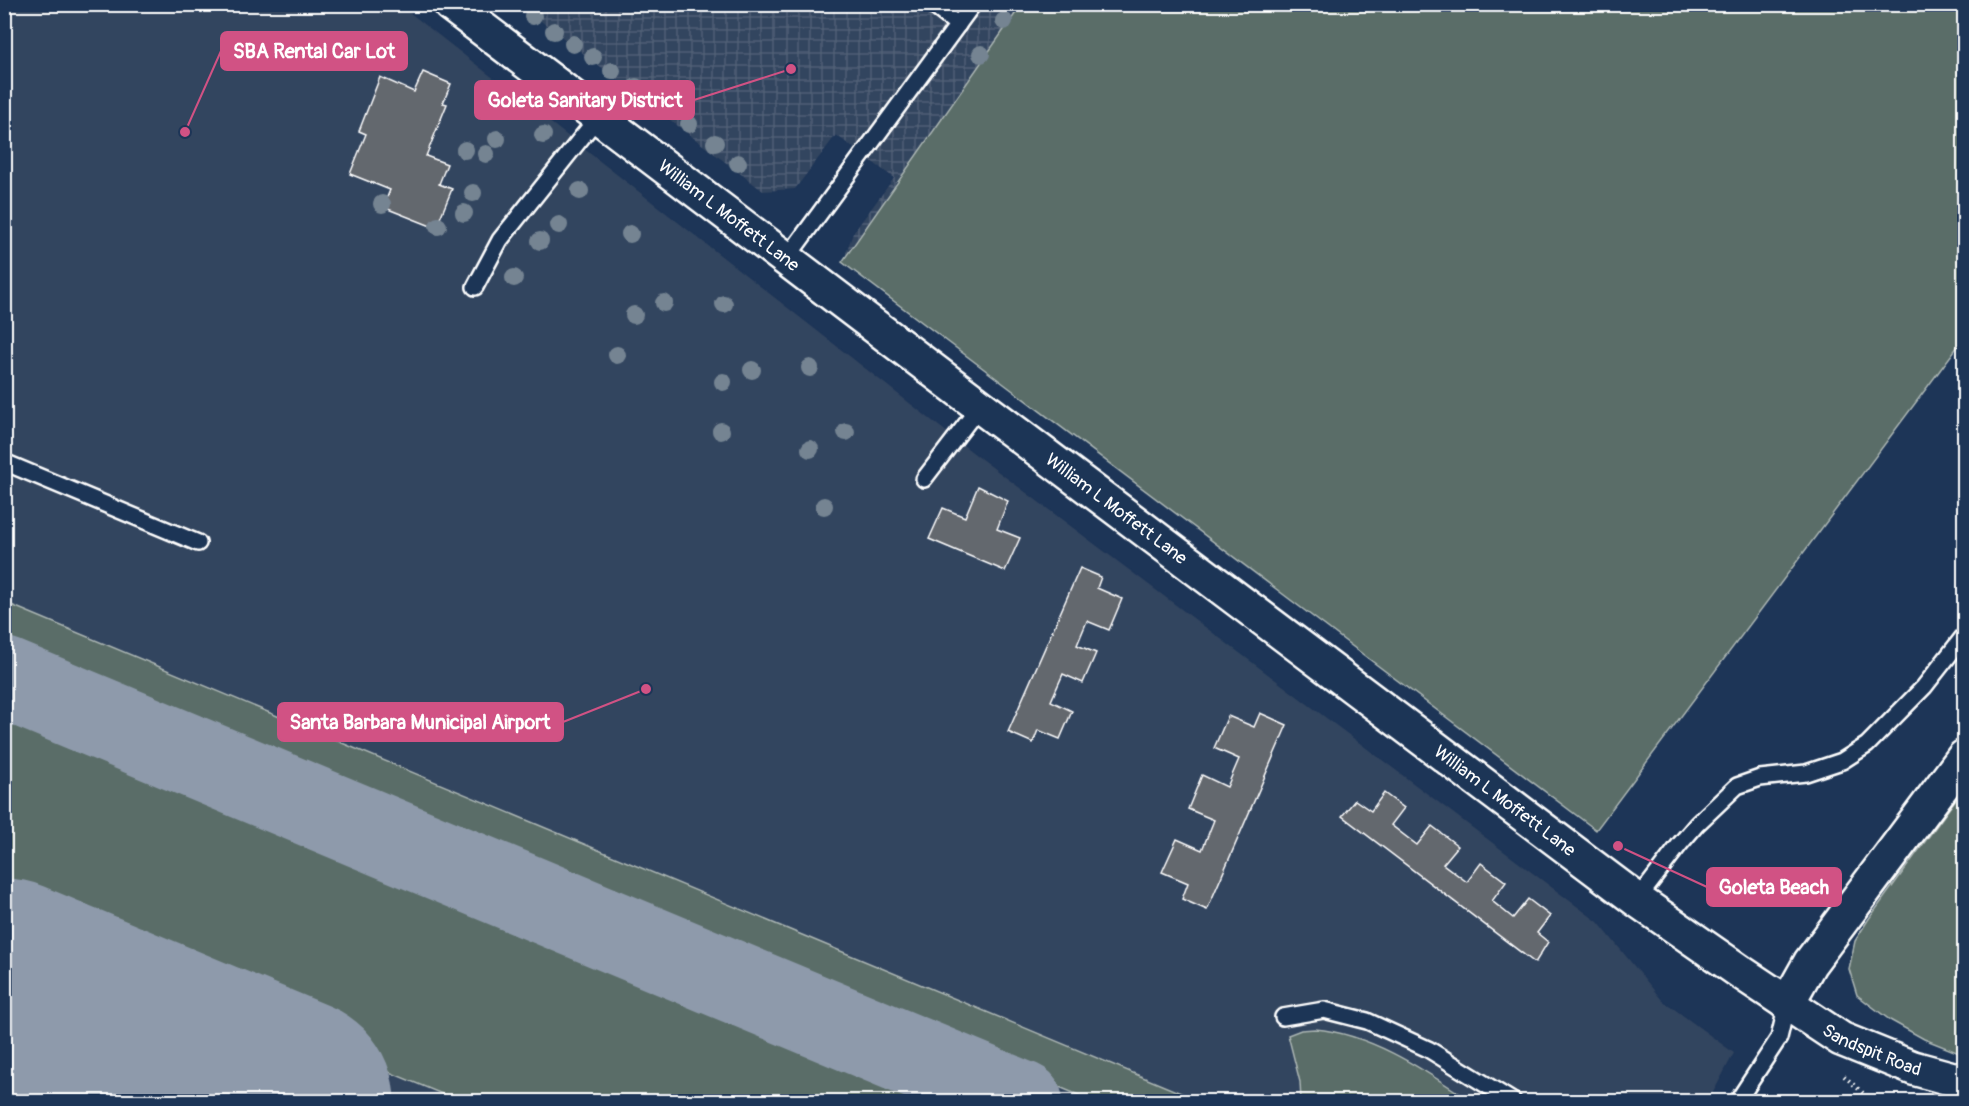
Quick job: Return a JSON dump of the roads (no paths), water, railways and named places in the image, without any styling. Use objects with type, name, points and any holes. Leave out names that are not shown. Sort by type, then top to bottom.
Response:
[{"type":"street","name":"William L Moffett Lane","points":[[450,4],[980,406],[1638,900],[1787,1004]]},
{"type":"street","points":[[1787,1004],[1810,963],[1965,757]]},
{"type":"street","name":"Sandspit Road","points":[[1787,1004],[1858,1047],[1913,1068],[1965,1082]]},
{"type":"lane","points":[[931,4],[958,24]]},
{"type":"lane","points":[[787,258],[973,4]]},
{"type":"lane","points":[[475,286],[500,240],[598,117]]},
{"type":"lane","points":[[924,479],[980,406]]},
{"type":"lane","points":[[4,462],[198,543]]},
{"type":"lane","points":[[1638,900],[1685,837],[1737,786],[1760,778],[1806,773],[1842,761],[1867,745],[1924,687],[1965,636]]},
{"type":"lane","points":[[1737,1101],[1779,1038],[1787,1004]]},
{"type":"lane","points":[[1283,1017],[1324,1011],[1367,1021],[1428,1049],[1514,1101]]},
{"type":"place","name":"Goleta Sanitary District","points":[[791,69]]},
{"type":"place","name":"SBA Rental Car Lot","points":[[185,132]]},
{"type":"place","name":"Santa Barbara Municipal Airport","points":[[646,689]]},
{"type":"place","name":"Goleta Beach","points":[[1618,846]]}]
